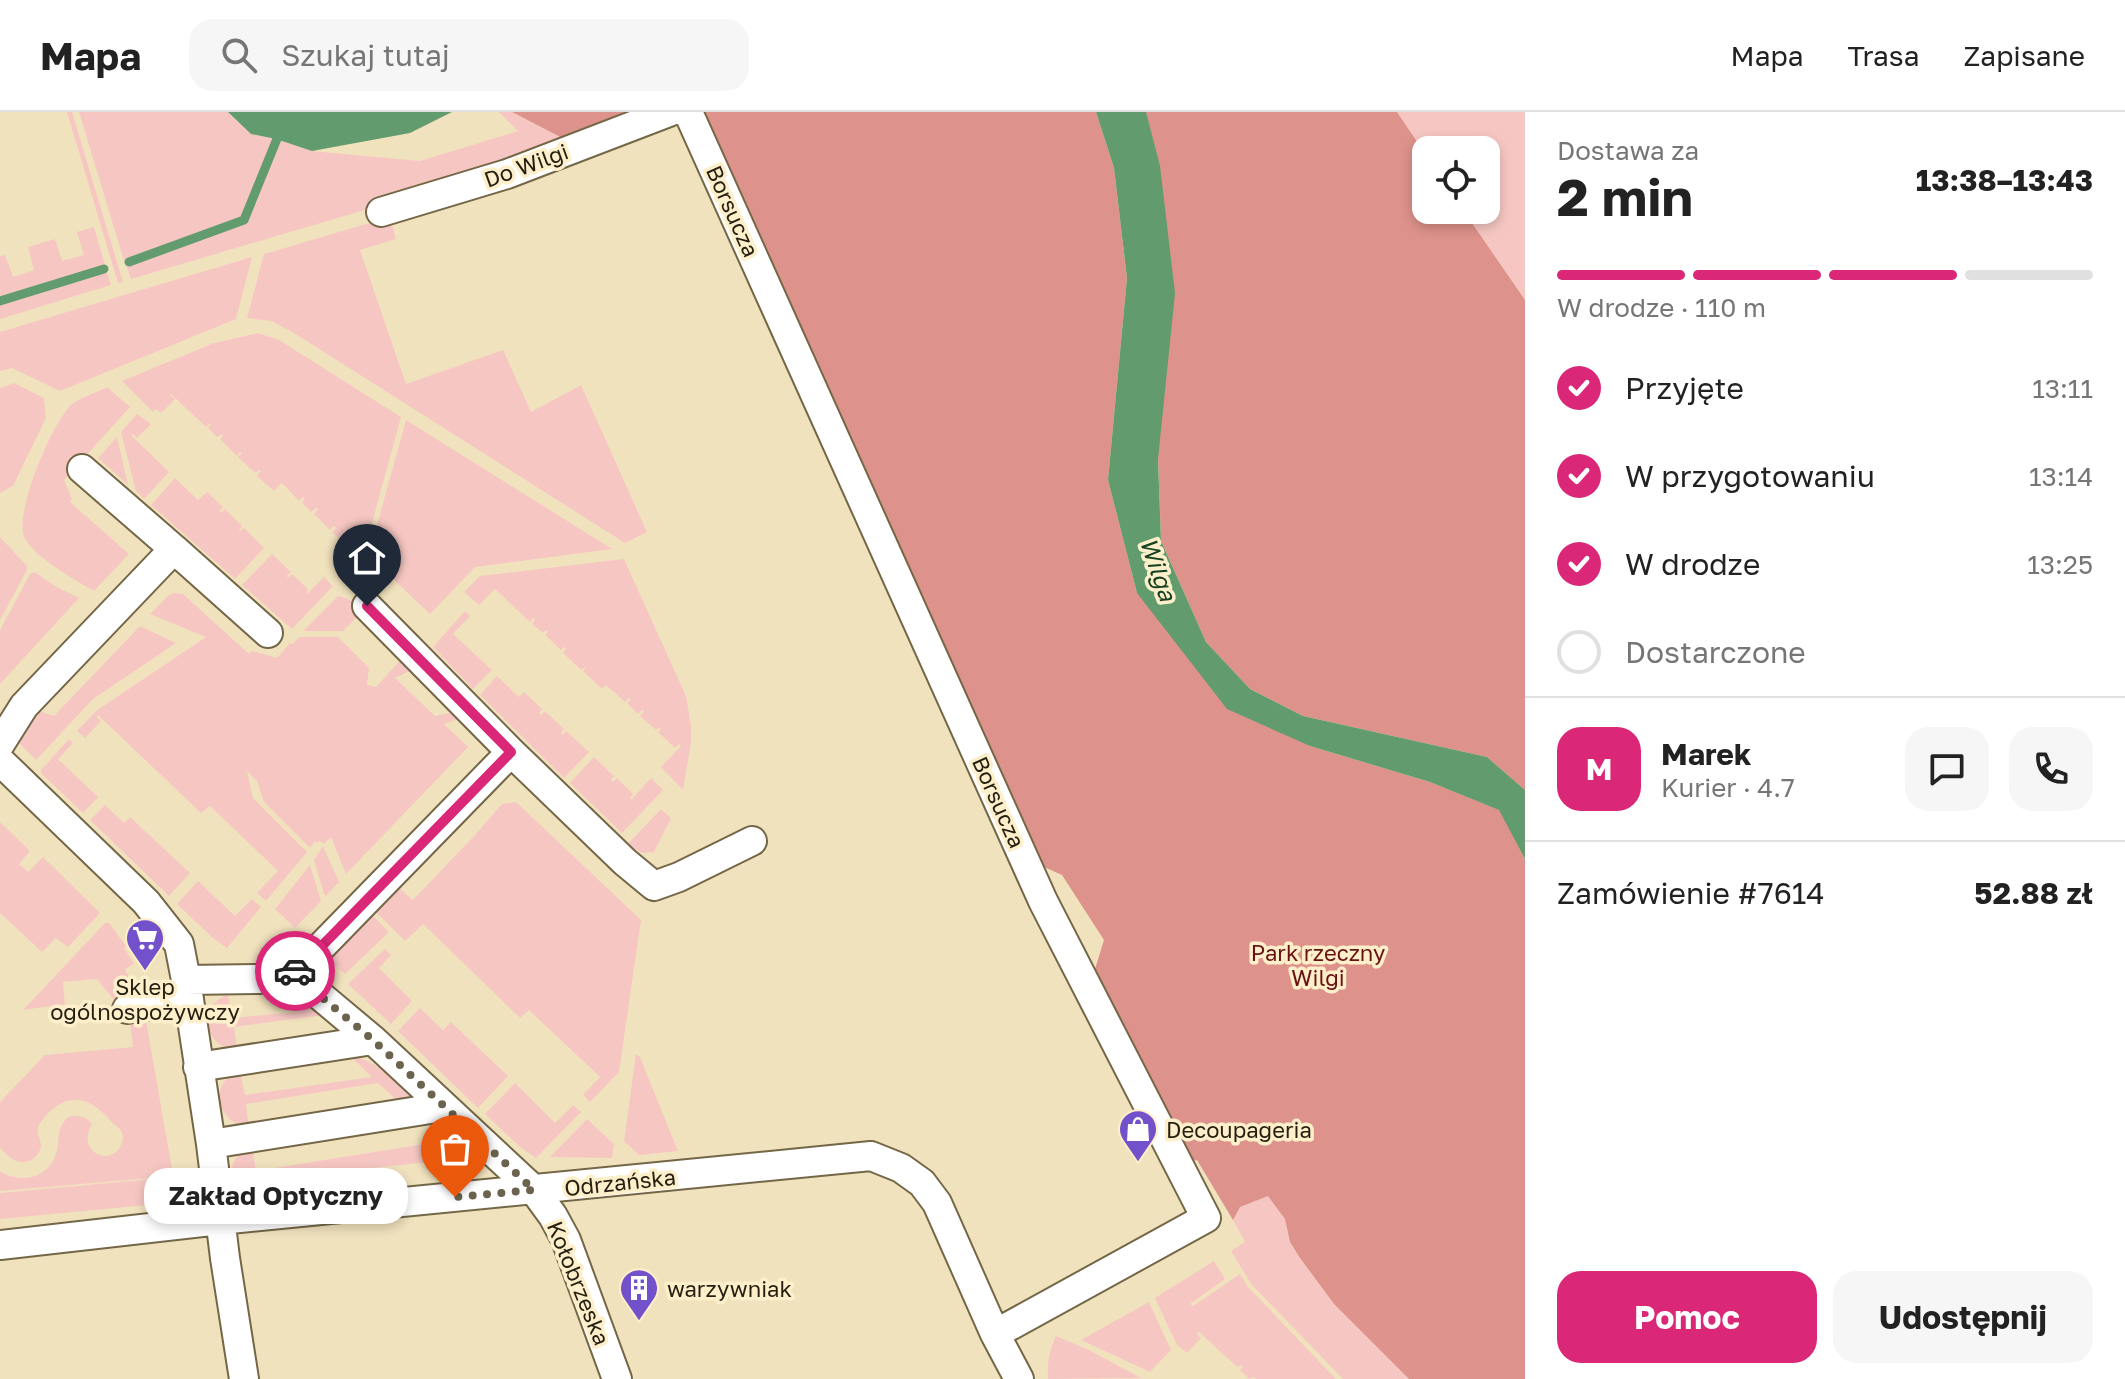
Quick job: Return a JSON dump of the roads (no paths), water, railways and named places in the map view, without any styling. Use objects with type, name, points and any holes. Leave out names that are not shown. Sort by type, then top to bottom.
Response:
[{"type":"street","name":"Do Wilgi","points":[[381,212],[507,174],[669,112]]},
{"type":"street","name":"Borsucza","points":[[688,112],[1043,901],[1206,1218],[995,1334]]},
{"type":"street","points":[[82,469],[268,633]]},
{"type":"street","points":[[0,744],[24,706],[174,549]]},
{"type":"street","points":[[367,606],[511,752],[654,886],[752,841]]},
{"type":"street","points":[[127,1009],[187,989],[293,973],[325,944],[511,752]]},
{"type":"street","points":[[0,761],[146,902],[179,944],[244,1379]]},
{"type":"street","name":"Kołobrzeska","points":[[293,973],[373,1040],[534,1190],[566,1240],[617,1379]]},
{"type":"street","points":[[198,1067],[373,1040]]},
{"type":"street","points":[[211,1144],[443,1107]]},
{"type":"street","name":"Odrzańska","points":[[0,1245],[220,1220],[871,1156],[901,1168],[922,1183],[937,1203],[995,1334]]},
{"type":"street","points":[[995,1334],[1019,1379]]},
{"type":"water","points":[[228,112],[452,112],[410,133],[312,151],[251,134]]},
{"type":"water","name":"Wilga","points":[[1096,112],[1146,112],[1160,166],[1175,293],[1158,459],[1161,541],[1206,642],[1250,689],[1303,716],[1487,757],[1525,790],[1525,859],[1499,810],[1430,782],[1310,746],[1227,709],[1137,593],[1108,480],[1127,278],[1114,168]]},
{"type":"waterway","points":[[129,262],[244,220],[281,129]]},
{"type":"waterway","points":[[0,301],[104,269]]},
{"type":"place","name":"Sklep ogólnospożywczy","points":[[145,972]]},
{"type":"place","name":"Decoupageria","points":[[1138,1163]]},
{"type":"place","name":"Zakład Optyczny","points":[[455,1197]]},
{"type":"place","name":"warzywniak","points":[[639,1322]]},
{"type":"park label","name":"Park rzeczny Wilgi","points":[[1318,964]]}]
